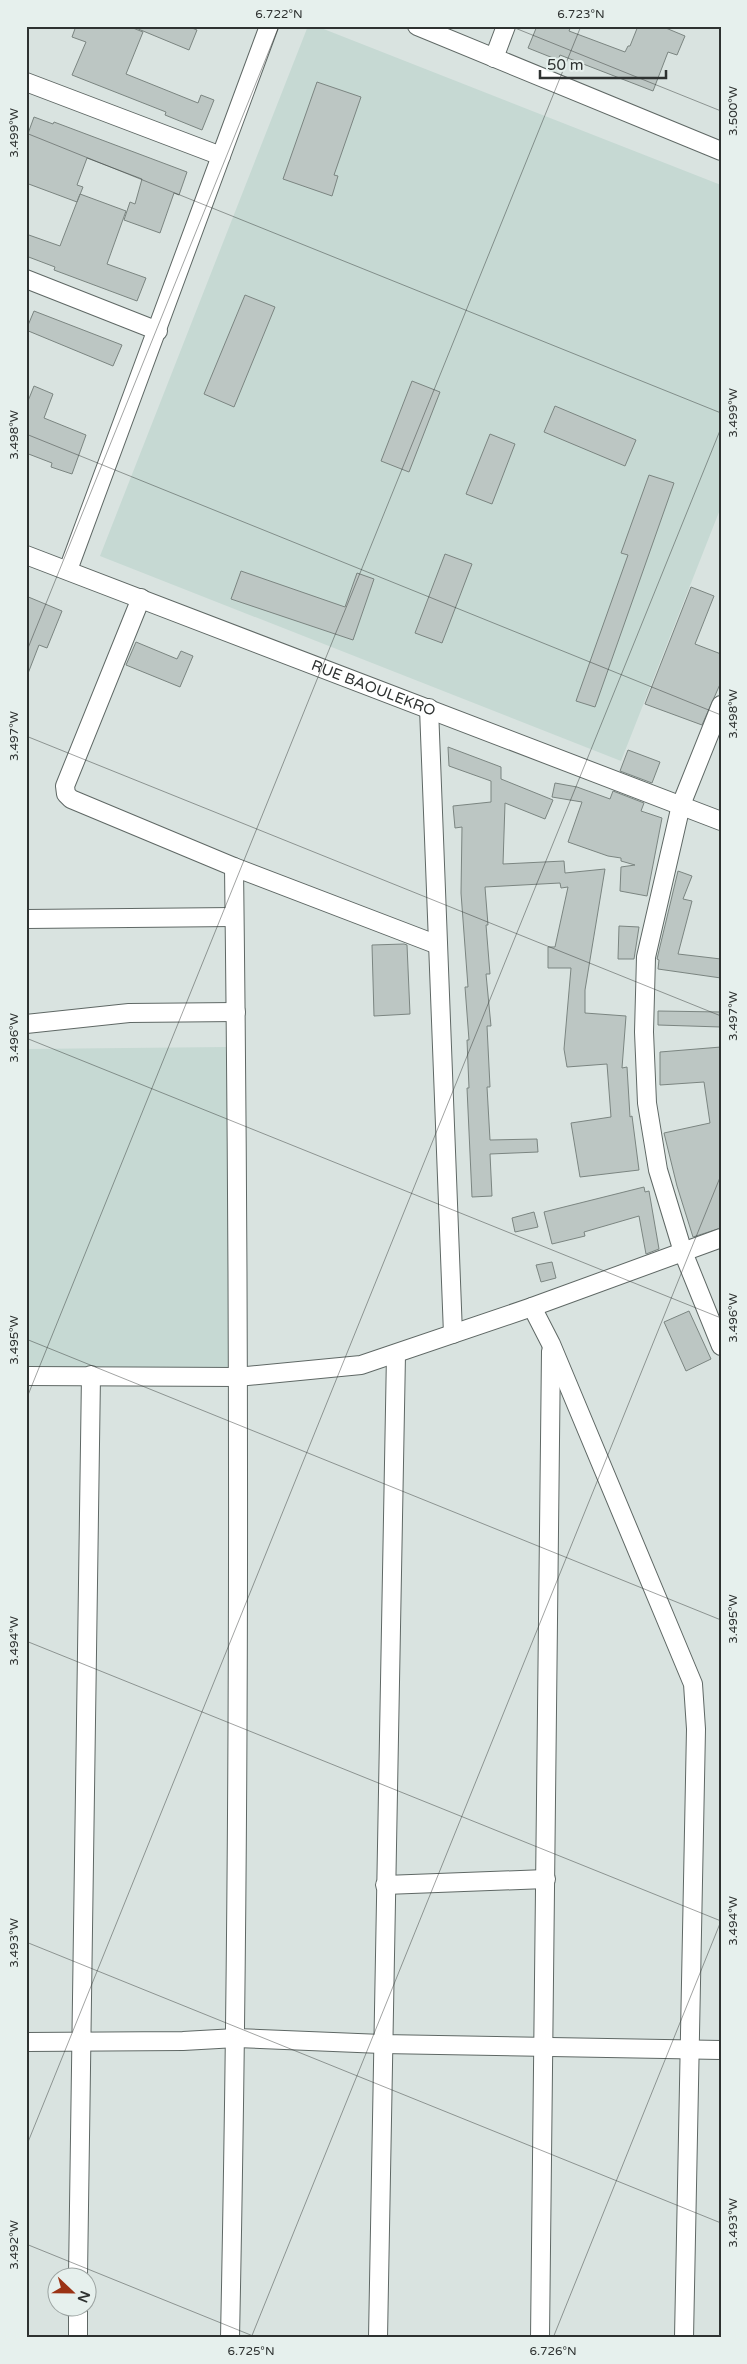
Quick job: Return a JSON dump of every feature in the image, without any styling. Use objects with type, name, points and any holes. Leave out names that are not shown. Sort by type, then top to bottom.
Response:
[{"type":"street","points":[[68,570],[158,331],[269,26]]},
{"type":"street","points":[[417,26],[721,151]]},
{"type":"street","points":[[494,58],[506,26]]},
{"type":"street","points":[[26,82],[221,156]]},
{"type":"street","points":[[26,279],[158,331]]},
{"type":"street","name":"RUE BAOULEKRO","points":[[26,555],[721,821]]},
{"type":"street","points":[[141,598],[65,786],[66,794],[72,799],[234,867],[438,946]]},
{"type":"street","points":[[721,705],[681,805],[646,957],[644,1032],[647,1103],[658,1170],[683,1252],[721,1346]]},
{"type":"street","points":[[429,708],[453,1334]]},
{"type":"street","points":[[230,2338],[236,2038],[236,1012],[234,867]]},
{"type":"street","points":[[26,919],[234,917]]},
{"type":"street","points":[[26,1024],[129,1013],[236,1012]]},
{"type":"street","points":[[26,1376],[236,1377],[361,1365],[532,1307],[721,1238]]},
{"type":"street","points":[[532,1307],[551,1344],[693,1684],[696,1729],[684,2338]]},
{"type":"street","points":[[540,2338],[545,2047],[551,1344]]},
{"type":"street","points":[[378,2338],[396,1354]]},
{"type":"street","points":[[78,2266],[91,1375]]},
{"type":"street","points":[[385,1885],[546,1879]]},
{"type":"street","points":[[26,2042],[236,2038],[382,2044],[721,2050]]},
{"type":"street","points":[[78,2316],[78,2338]]},
{"type":"shaded area","points":[[308,26],[316,26],[721,185],[721,507],[621,761],[100,556]]},
{"type":"shaded area","points":[[226,1047],[233,1368],[26,1369],[26,1049]]},
{"type":"building","points":[[76,26],[128,26],[143,32],[126,74],[198,103],[201,95],[214,100],[202,130],[165,115],[166,112],[72,75],[86,42],[72,37]]},
{"type":"building","points":[[131,26],[187,26],[197,30],[189,50]]},
{"type":"building","points":[[537,26],[571,26],[569,31],[625,52],[628,46],[630,46],[638,26],[661,26],[685,36],[677,55],[668,52],[653,91],[560,55],[558,60],[528,48]]},
{"type":"building","points":[[317,82],[361,97],[334,175],[338,176],[332,196],[283,179]]},
{"type":"building","points":[[34,117],[53,124],[54,122],[187,172],[179,195],[174,193],[160,233],[124,220],[130,202],[135,204],[142,179],[87,158],[77,185],[83,187],[77,202],[26,183],[26,139]]},
{"type":"building","points":[[80,194],[126,211],[107,264],[146,278],[137,301],[54,270],[55,267],[26,256],[26,234],[60,246]]},
{"type":"building","points":[[245,295],[275,307],[234,407],[204,394]]},
{"type":"building","points":[[34,311],[122,345],[113,366],[26,330]]},
{"type":"building","points":[[412,381],[440,392],[409,472],[381,461]]},
{"type":"building","points":[[34,386],[53,394],[44,418],[86,435],[72,474],[51,467],[52,463],[26,453],[26,406]]},
{"type":"building","points":[[555,406],[636,440],[625,466],[544,432]]},
{"type":"building","points":[[490,434],[515,444],[492,504],[466,494]]},
{"type":"building","points":[[649,475],[674,483],[595,707],[576,701],[628,555],[621,553]]},
{"type":"building","points":[[445,554],[472,564],[442,643],[415,633]]},
{"type":"building","points":[[241,571],[345,607],[357,573],[374,579],[353,640],[231,599]]},
{"type":"building","points":[[691,587],[714,596],[695,644],[721,654],[721,682],[702,725],[645,704]]},
{"type":"building","points":[[26,596],[62,611],[47,648],[39,645],[27,676]]},
{"type":"building","points":[[136,642],[177,659],[181,651],[193,656],[180,687],[126,665]]},
{"type":"building","points":[[448,747],[501,767],[501,779],[553,800],[545,819],[505,803],[503,864],[564,861],[565,873],[605,869],[585,990],[585,1013],[626,1016],[622,1068],[627,1067],[630,1117],[632,1116],[639,1170],[580,1177],[571,1123],[611,1117],[607,1064],[567,1067],[564,1049],[571,968],[548,968],[548,947],[555,947],[568,887],[561,888],[560,883],[485,887],[490,974],[486,974],[491,1026],[487,1026],[490,1087],[487,1087],[490,1140],[537,1139],[538,1152],[490,1154],[492,1196],[472,1197],[467,1088],[469,1088],[467,1040],[469,1040],[465,987],[468,987],[461,893],[462,827],[455,828],[453,806],[491,802],[491,781],[449,766]]},
{"type":"building","points":[[628,750],[660,762],[652,783],[620,771]]},
{"type":"building","points":[[555,783],[577,787],[610,799],[613,791],[644,803],[641,811],[662,818],[647,896],[620,891],[621,867],[635,865],[621,861],[621,858],[608,856],[568,842],[582,802],[552,797]]},
{"type":"building","points":[[678,871],[692,876],[683,899],[692,901],[678,954],[721,959],[721,978],[658,969],[659,960],[657,959]]},
{"type":"building","points":[[619,926],[639,927],[634,959],[618,959]]},
{"type":"building","points":[[372,945],[407,945],[410,1014],[374,1016]]},
{"type":"building","points":[[658,1011],[721,1012],[721,1027],[658,1025]]},
{"type":"building","points":[[721,1047],[721,1228],[693,1237],[677,1186],[664,1133],[710,1123],[704,1082],[660,1085],[660,1052]]},
{"type":"building","points":[[644,1187],[645,1192],[649,1191],[659,1249],[646,1254],[639,1216],[584,1232],[585,1236],[552,1244],[544,1212]]},
{"type":"building","points":[[534,1212],[538,1227],[515,1232],[512,1218]]},
{"type":"building","points":[[552,1262],[556,1278],[541,1282],[536,1265]]},
{"type":"building","points":[[689,1311],[711,1359],[686,1371],[664,1322]]}]
